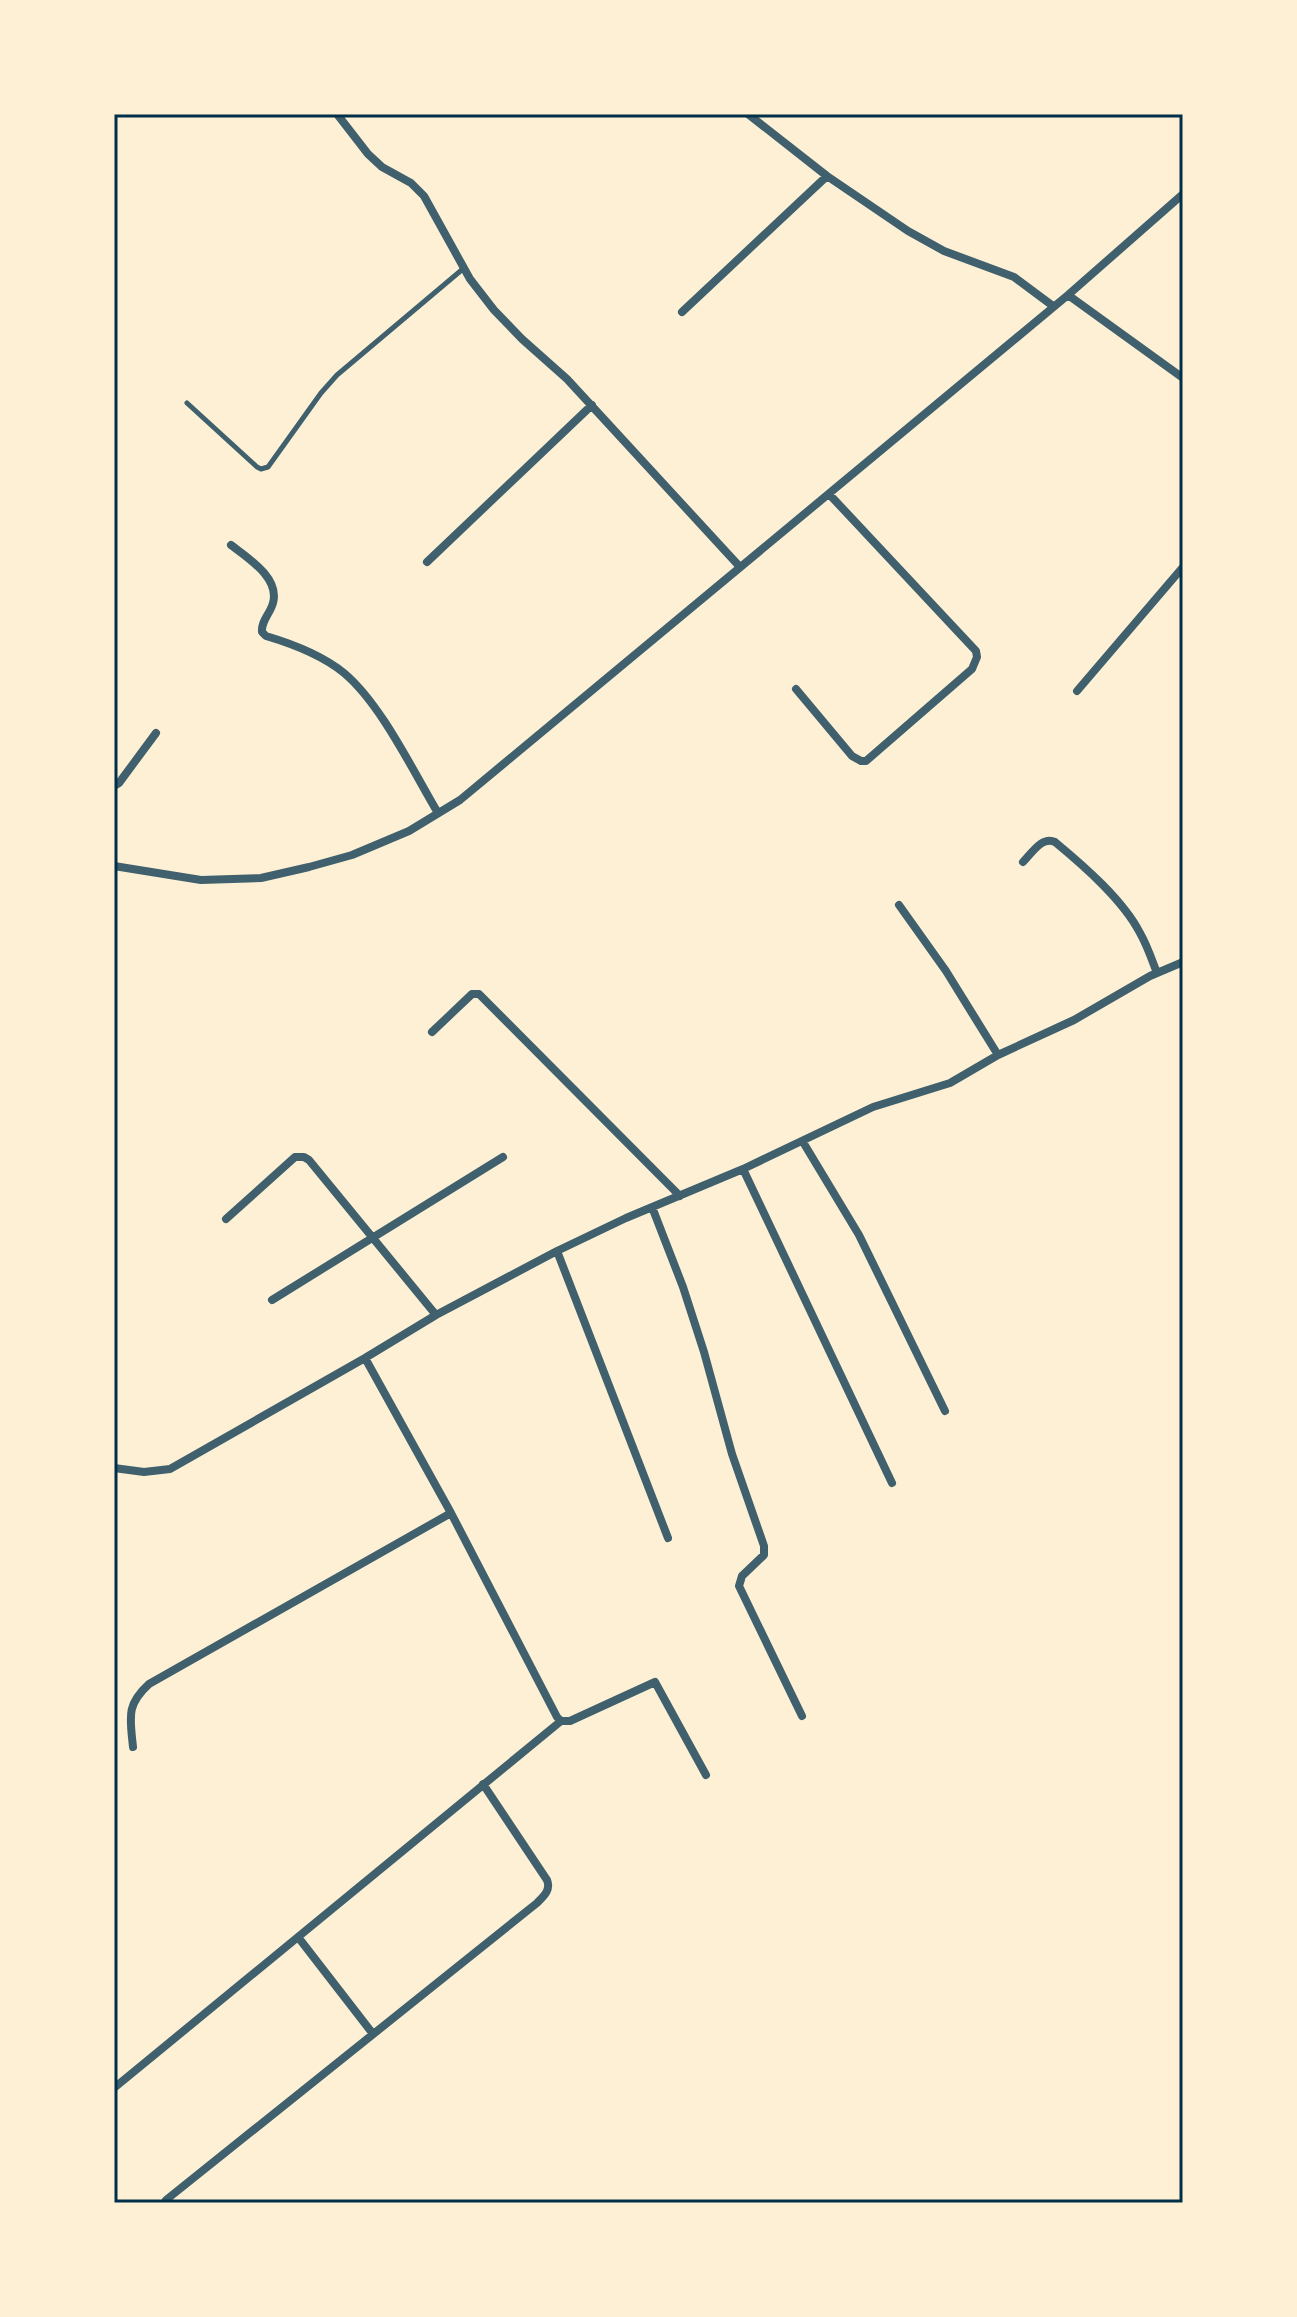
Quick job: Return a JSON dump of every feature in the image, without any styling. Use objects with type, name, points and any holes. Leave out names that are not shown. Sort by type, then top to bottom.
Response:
[{"type":"street","points":[[337,114],[368,154],[382,167],[411,183],[424,196],[464,268],[494,310],[592,405],[740,567]]},
{"type":"street","points":[[748,114],[827,176],[908,231],[944,251],[1014,277],[1053,306]]},
{"type":"street","points":[[682,312],[827,176]]},
{"type":"street","points":[[114,866],[201,880],[261,878],[352,855],[409,831],[460,800],[1068,295],[1183,194]]},
{"type":"street","points":[[1068,295],[1183,378]]},
{"type":"street","points":[[427,562],[592,405]]},
{"type":"street","points":[[796,689],[852,756],[866,761],[972,669],[977,657],[976,651],[829,494]]},
{"type":"street","points":[[231,545],[256,565],[271,585],[275,599],[262,625],[262,632],[326,661],[356,684],[385,723],[438,813]]},
{"type":"street","points":[[1077,691],[1183,567]]},
{"type":"street","points":[[114,786],[156,733]]},
{"type":"street","points":[[1023,862],[1044,841],[1050,839],[1055,842],[1128,914],[1140,932],[1157,973]]},
{"type":"street","points":[[899,905],[946,971],[998,1055]]},
{"type":"street","points":[[114,1468],[144,1472],[170,1469],[436,1315],[557,1251],[803,1142],[873,1107],[950,1083],[998,1055],[1074,1020],[1157,973],[1183,962]]},
{"type":"street","points":[[432,1032],[472,994],[479,994],[680,1196]]},
{"type":"street","points":[[803,1142],[859,1235],[945,1411]]},
{"type":"street","points":[[226,1219],[295,1157],[304,1157],[436,1315]]},
{"type":"street","points":[[272,1300],[503,1157]]},
{"type":"street","points":[[743,1169],[892,1483]]},
{"type":"street","points":[[652,1207],[683,1287],[736,1468],[764,1546],[764,1555],[742,1576],[739,1586],[802,1716]]},
{"type":"street","points":[[557,1251],[668,1538]]},
{"type":"street","points":[[365,1358],[561,1721]]},
{"type":"street","points":[[133,1747],[130,1709],[138,1694],[149,1684],[451,1513]]},
{"type":"street","points":[[114,2088],[561,1721],[570,1721],[655,1682],[706,1775]]},
{"type":"street","points":[[166,2200],[547,1892],[550,1885],[483,1784]]},
{"type":"street","points":[[298,1937],[373,2034]]},
{"type":"lane","points":[[187,403],[257,467],[268,467],[337,375],[464,268]]}]
